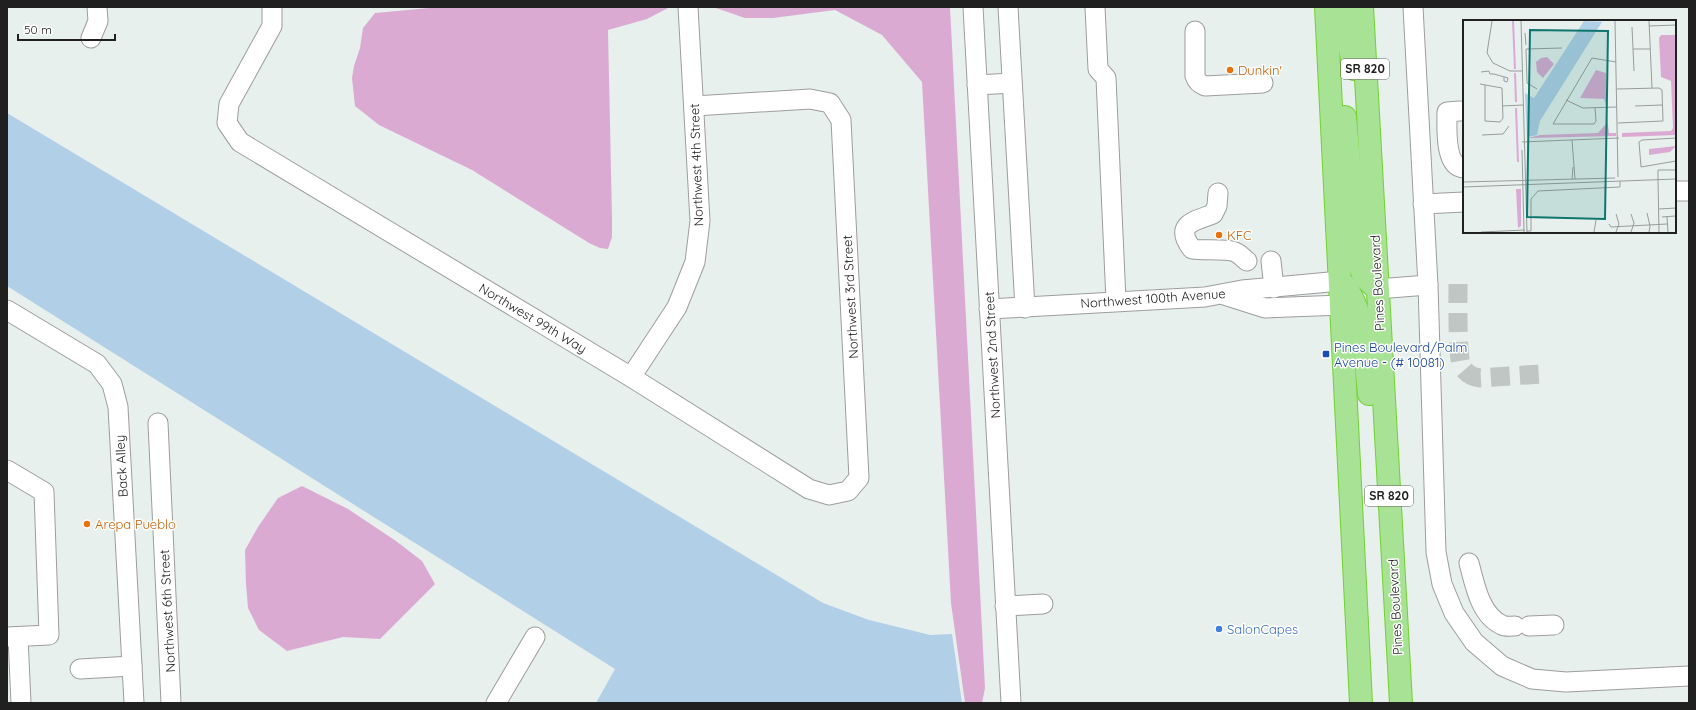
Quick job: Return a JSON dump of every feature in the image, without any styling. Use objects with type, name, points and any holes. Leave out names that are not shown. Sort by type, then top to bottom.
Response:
[{"type":"highway","name":"SR 820","points":[[1326,7],[1361,703]]},
{"type":"highway","points":[[1346,7],[1348,39],[1368,130]]},
{"type":"highway","name":"Pines Boulevard","points":[[1362,7],[1401,703]]},
{"type":"highway","points":[[1330,75],[1339,92],[1347,123],[1358,262],[1364,277],[1377,289]]},
{"type":"highway","points":[[1340,281],[1354,300],[1358,313],[1378,456],[1388,492]]},
{"type":"street","points":[[91,38],[98,21],[97,7]]},
{"type":"street","name":"Northwest 99th Way","points":[[272,7],[272,26],[229,104],[227,123],[240,142],[631,377],[809,489],[829,495],[848,491]]},
{"type":"street","name":"Northwest 4th Street","points":[[631,377],[678,307],[695,262],[700,221],[688,7]]},
{"type":"street","name":"Northwest 2nd Street","points":[[973,7],[1011,703]]},
{"type":"street","points":[[1008,7],[1025,308]]},
{"type":"street","points":[[1095,7],[1098,69],[1106,78],[1116,302]]},
{"type":"street","points":[[1413,7],[1428,285],[1436,552],[1442,584],[1454,614],[1474,642],[1502,666],[1532,679],[1566,682],[1689,676]]},
{"type":"street","points":[[1195,30],[1195,76],[1197,81],[1206,86],[1263,83]]},
{"type":"street","points":[[977,85],[1012,83]]},
{"type":"street","name":"Northwest 3rd Street","points":[[694,106],[810,99],[830,103],[841,120],[859,478],[848,491]]},
{"type":"street","points":[[1460,112],[1447,112],[1448,150],[1453,162],[1463,168]]},
{"type":"street","points":[[1676,192],[1689,191]]},
{"type":"street","points":[[1218,193],[1217,206],[1213,214],[1190,222],[1186,230],[1185,237],[1192,249],[1204,251],[1230,250],[1238,253],[1247,262]]},
{"type":"street","points":[[1423,204],[1463,202]]},
{"type":"street","points":[[1271,261],[1274,288]]},
{"type":"street","name":"Northwest 100th Avenue","points":[[989,310],[1205,297],[1242,290],[1340,281]]},
{"type":"street","points":[[1377,289],[1428,285]]},
{"type":"street","points":[[1221,294],[1264,308],[1342,305]]},
{"type":"street","name":"Back Alley","points":[[7,310],[97,364],[112,384],[118,407],[134,703]]},
{"type":"street","name":"Northwest 6th Street","points":[[158,423],[171,703]]},
{"type":"street","points":[[7,470],[44,492],[49,635],[13,637],[21,703]]},
{"type":"street","points":[[1469,563],[1474,583],[1481,601],[1490,617],[1504,626],[1554,625]]},
{"type":"street","points":[[1005,606],[1043,604]]},
{"type":"street","points":[[496,703],[535,637]]},
{"type":"street","points":[[80,668],[132,666]]},
{"type":"shaded area","points":[[440,7],[670,7],[647,19],[608,30],[612,237],[608,249],[600,248],[589,243],[472,170],[379,125],[355,106],[352,78],[354,66],[360,48],[363,28],[375,13]]},
{"type":"shaded area","points":[[713,7],[950,7],[985,688],[982,703],[965,703],[951,603],[922,82],[882,35],[835,10],[773,18],[745,18]]},
{"type":"shaded area","points":[[7,113],[823,603],[869,620],[930,635],[952,634],[962,703],[596,703],[615,669],[7,286]]},
{"type":"shaded area","points":[[302,486],[348,509],[396,541],[422,561],[435,584],[380,639],[343,637],[287,651],[259,630],[248,608],[245,550],[258,527],[278,498]]},
{"type":"tunnel","points":[[1458,284],[1459,352],[1462,367],[1466,372],[1472,376],[1480,378],[1541,374]]},
{"type":"place","name":"Dunkin'","points":[[1230,70]]},
{"type":"place","name":"KFC","points":[[1219,235]]},
{"type":"place","name":"Pines Boulevard/Palm Avenue - (# 10081)","points":[[1326,354]]},
{"type":"place","name":"Arepa Pueblo","points":[[87,524]]},
{"type":"place","name":"SalonCapes","points":[[1219,629]]}]
